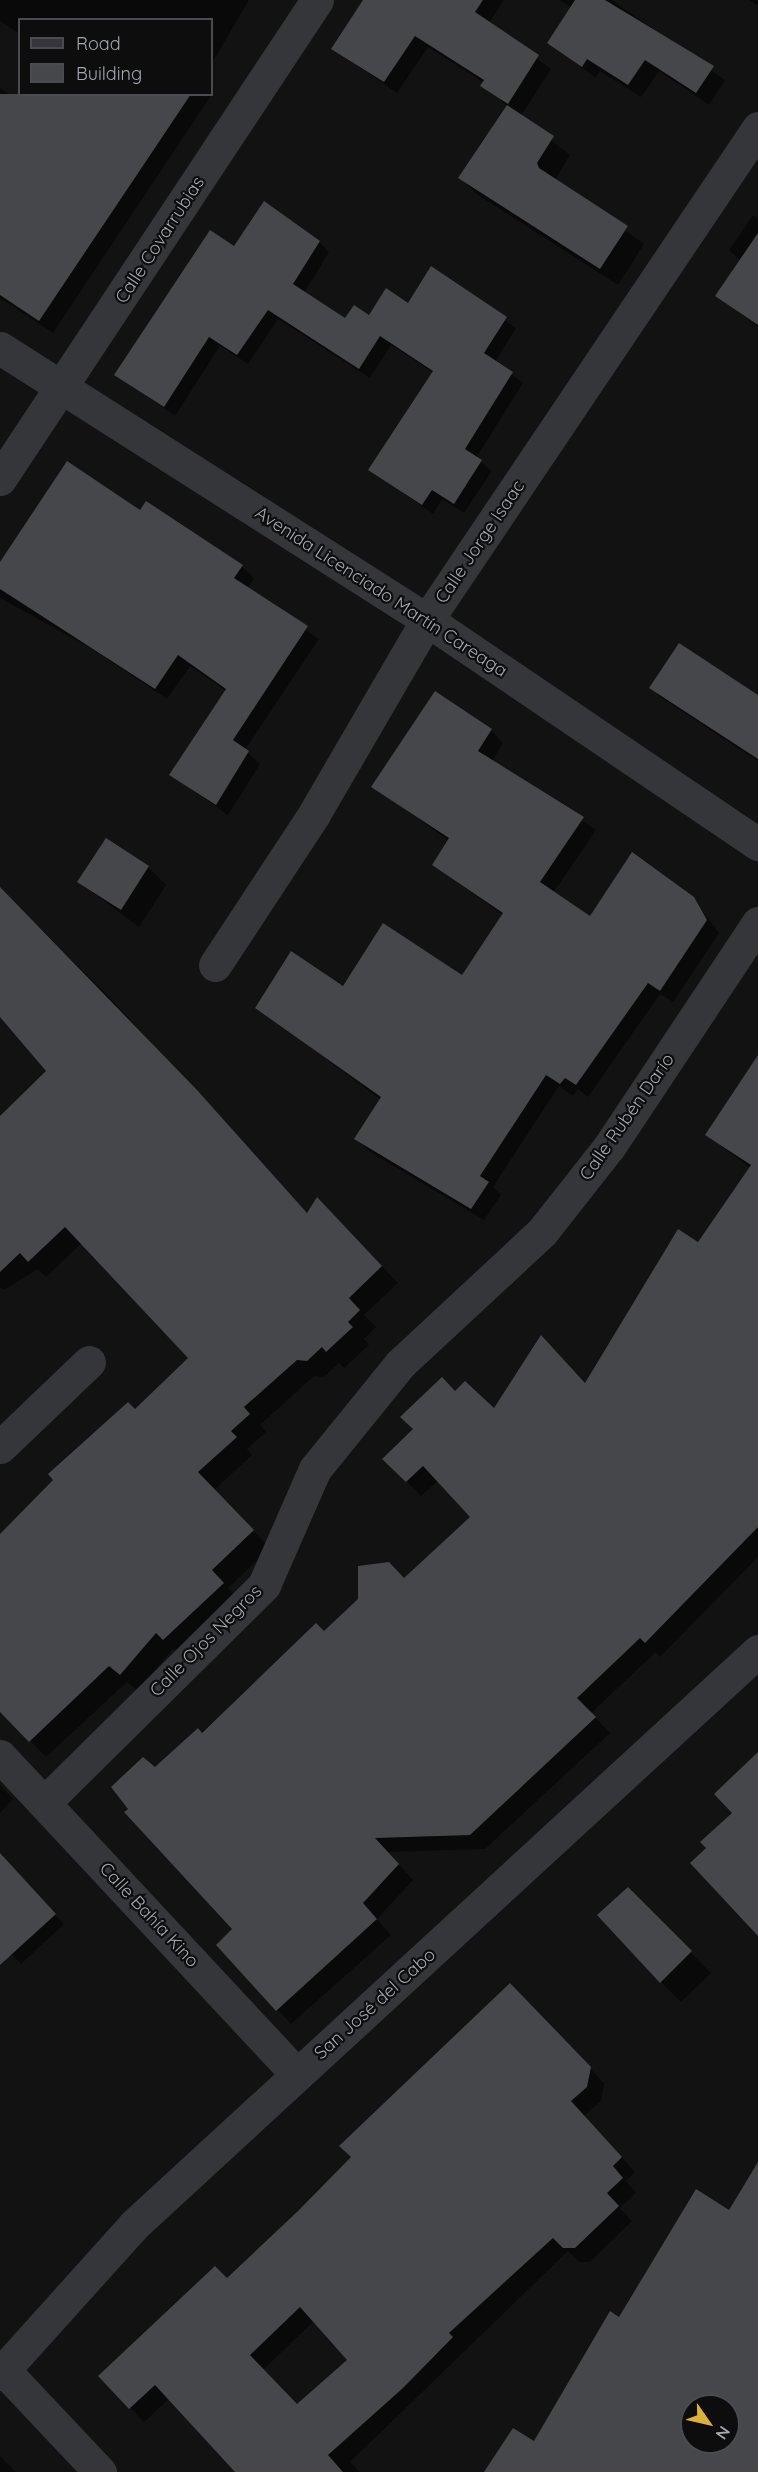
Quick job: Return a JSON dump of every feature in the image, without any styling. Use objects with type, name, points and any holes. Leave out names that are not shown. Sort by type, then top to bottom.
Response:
[{"type":"street","name":"Calle Covarrubias","points":[[0,479],[64,386],[317,0]]},
{"type":"street","name":"Calle Jorge Isaac","points":[[215,965],[326,794],[428,620],[758,128]]},
{"type":"street","name":"Avenida Licenciado Martín Careaga","points":[[0,348],[64,386],[428,620],[758,844]]},
{"type":"street","name":"Calle Rubén Darío","points":[[478,1297],[542,1232],[609,1147],[758,923]]},
{"type":"street","name":"Calle Ojos Negros","points":[[44,1803],[264,1585],[315,1469],[400,1364],[478,1297]]},
{"type":"street","points":[[0,1447],[89,1362]]},
{"type":"street","name":"San José del Cabo","points":[[1,2370],[134,2224],[758,1651]]},
{"type":"street","name":"Calle Bahía Kino","points":[[0,1756],[297,2074]]},
{"type":"street","points":[[1,2370],[100,2472]]},
{"type":"building","points":[[363,0],[483,0],[475,12],[539,55],[508,104],[480,86],[484,80],[415,36],[384,82],[331,49]]},
{"type":"building","points":[[575,0],[605,0],[714,66],[696,93],[645,60],[628,85],[587,59],[582,67],[547,43]]},
{"type":"building","points":[[0,94],[18,94],[18,96],[190,96],[39,321],[0,295]]},
{"type":"building","points":[[507,105],[554,136],[537,163],[539,168],[628,226],[600,269],[458,178]]},
{"type":"building","points":[[264,201],[320,241],[293,284],[345,318],[354,305],[369,315],[386,288],[408,303],[431,266],[507,317],[484,353],[513,372],[465,449],[482,460],[454,504],[432,490],[422,505],[368,470],[433,371],[380,336],[359,369],[268,310],[237,355],[209,337],[164,407],[114,375],[210,230],[234,246]]},
{"type":"building","points":[[758,233],[758,325],[715,296]]},
{"type":"building","points":[[67,461],[140,510],[146,501],[243,565],[234,578],[308,626],[233,740],[249,751],[216,805],[169,775],[226,689],[178,655],[155,689],[0,589],[0,562]]},
{"type":"building","points":[[679,643],[758,695],[758,759],[649,688]]},
{"type":"building","points":[[435,691],[492,729],[478,751],[584,817],[540,882],[590,916],[632,852],[694,897],[707,920],[660,991],[648,983],[576,1085],[565,1078],[560,1084],[546,1075],[480,1176],[489,1182],[471,1209],[354,1139],[381,1097],[255,1008],[291,951],[343,986],[383,923],[462,975],[503,913],[432,865],[449,838],[371,787]]},
{"type":"building","points":[[106,838],[149,866],[121,910],[77,882]]},
{"type":"building","points":[[0,887],[197,1090],[307,1213],[317,1197],[382,1266],[349,1298],[360,1310],[348,1322],[353,1327],[326,1352],[322,1347],[307,1361],[297,1360],[244,1407],[250,1414],[231,1431],[237,1437],[198,1472],[254,1530],[212,1570],[224,1583],[163,1640],[156,1633],[120,1675],[109,1666],[29,1742],[0,1712],[0,1534],[53,1480],[48,1474],[128,1402],[135,1409],[188,1358],[65,1227],[28,1262],[20,1253],[0,1272],[0,1116],[46,1071],[0,1017]]},
{"type":"building","points":[[758,1055],[758,1527],[645,1643],[640,1638],[577,1698],[596,1717],[470,1835],[375,1838],[399,1864],[363,1903],[377,1919],[276,2011],[216,1945],[232,1929],[124,1812],[128,1809],[111,1787],[143,1757],[155,1767],[198,1728],[202,1733],[316,1623],[324,1631],[358,1599],[358,1566],[389,1562],[404,1578],[470,1517],[423,1466],[406,1482],[382,1459],[413,1429],[400,1417],[442,1377],[455,1391],[465,1381],[494,1408],[541,1335],[585,1383],[678,1229],[698,1242],[751,1165],[705,1135]]},
{"type":"building","points":[[758,1752],[758,1936],[690,1863],[706,1848],[700,1842],[732,1813],[714,1794]]},
{"type":"building","points":[[0,1853],[56,1914],[0,1965]]},
{"type":"building","points":[[628,1887],[692,1951],[660,1983],[597,1915]]},
{"type":"building","points":[[510,1983],[591,2067],[587,2087],[571,2101],[622,2157],[613,2166],[623,2178],[607,2193],[619,2206],[575,2248],[563,2248],[553,2238],[449,2333],[453,2337],[403,2388],[328,2455],[343,2472],[235,2472],[155,2385],[129,2409],[98,2376],[215,2266],[227,2278],[298,2211],[351,2157],[339,2146]],"holes":[[[300,2307],[347,2360],[297,2404],[250,2355]]]},
{"type":"building","points":[[758,2162],[758,2472],[484,2472],[513,2428],[534,2441],[610,2311],[619,2317],[696,2189],[729,2210]]}]
